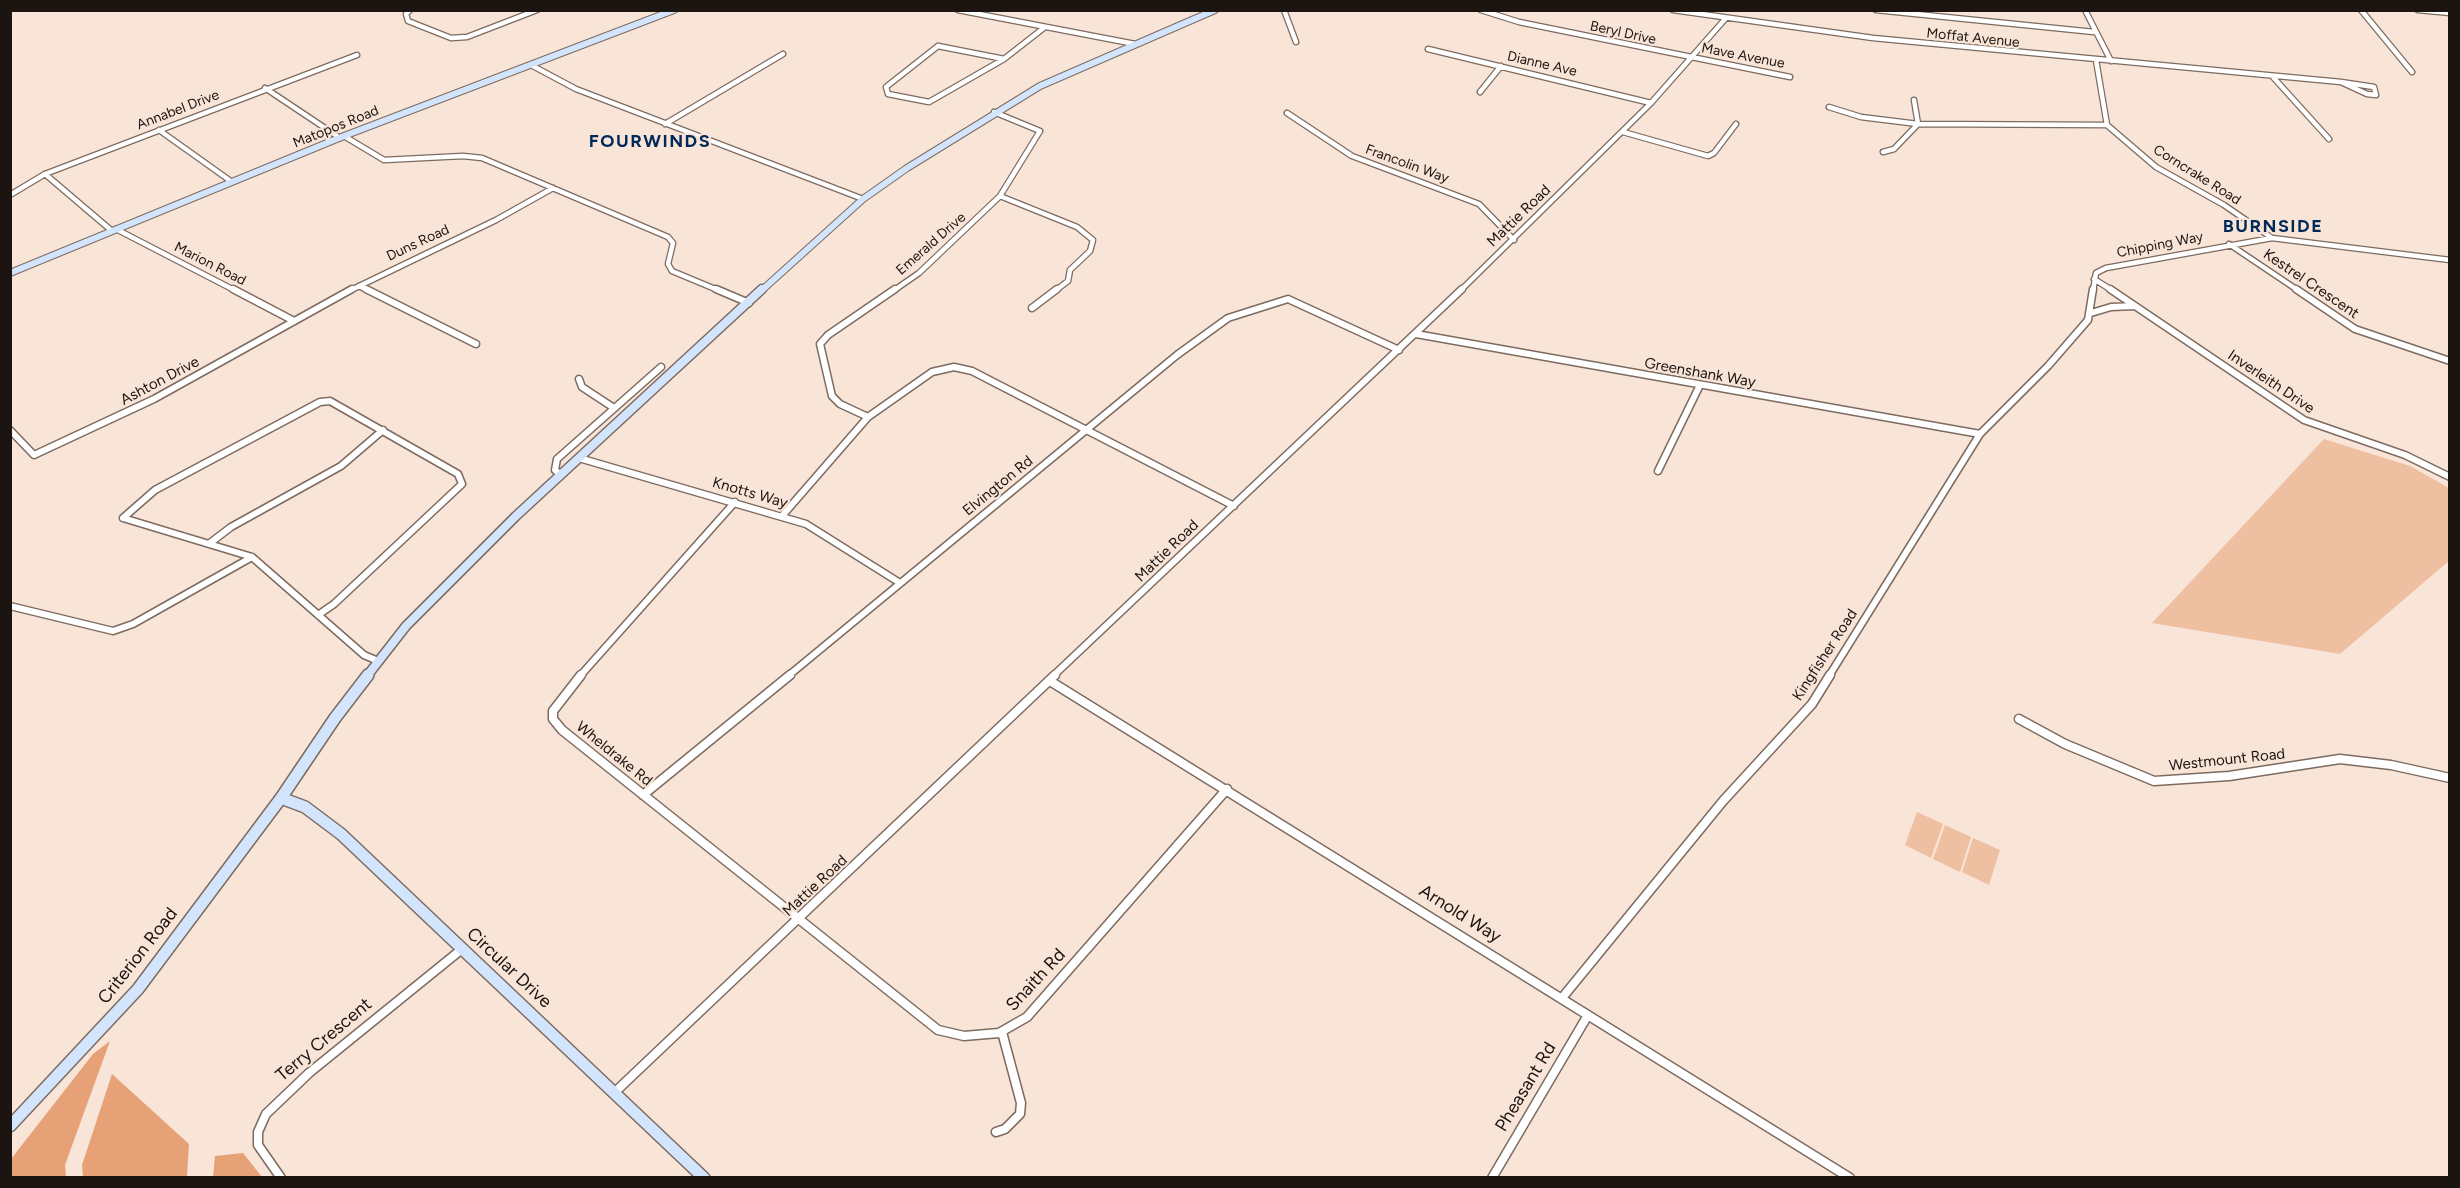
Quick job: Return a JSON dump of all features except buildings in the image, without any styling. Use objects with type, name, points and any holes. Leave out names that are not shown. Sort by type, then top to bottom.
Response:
[{"type":"street","points":[[410,10],[406,14],[408,21],[451,38],[467,37],[537,10]]},
{"type":"street","name":"Matopos Road","points":[[10,273],[342,137],[674,10]]},
{"type":"street","points":[[958,10],[1135,44]]},
{"type":"street","name":"Criterion Road","points":[[10,1126],[138,989],[281,798],[378,661],[437,594],[579,458],[863,199],[994,112],[1040,86],[1215,10]]},
{"type":"street","points":[[1284,10],[1296,42]]},
{"type":"street","name":"Beryl Drive","points":[[1481,10],[1519,22],[1691,58]]},
{"type":"street","name":"Moffat Avenue","points":[[1673,10],[1873,38],[2341,82],[2374,87],[2376,95],[2367,94],[2341,82]]},
{"type":"street","points":[[1876,10],[2094,32]]},
{"type":"street","points":[[2085,10],[2094,32],[2111,61]]},
{"type":"street","points":[[2361,10],[2412,72]]},
{"type":"street","points":[[2418,10],[2450,13]]},
{"type":"street","name":"Mattie Road","points":[[615,1092],[1514,240],[1651,103],[1726,18]]},
{"type":"street","points":[[1004,59],[938,46],[886,87],[888,94],[924,103],[1004,59],[1045,27]]},
{"type":"street","name":"Dianne Ave","points":[[1428,49],[1651,103]]},
{"type":"street","points":[[665,124],[783,54]]},
{"type":"street","name":"Annabel Drive","points":[[10,195],[45,174],[265,88],[357,55]]},
{"type":"street","name":"Mave Avenue","points":[[1691,58],[1790,77]]},
{"type":"street","points":[[1829,107],[1861,117],[1916,126],[2107,125],[2096,60]]},
{"type":"street","points":[[531,65],[576,89],[863,199]]},
{"type":"street","points":[[1480,92],[1501,66]]},
{"type":"street","points":[[2273,77],[2329,140]]},
{"type":"street","points":[[265,88],[342,137],[384,160],[478,157],[668,237],[673,247],[668,264],[672,271],[749,303]]},
{"type":"street","points":[[1883,152],[1894,149],[1916,126],[1914,100]]},
{"type":"street","name":"Emerald Drive","points":[[868,417],[840,404],[832,396],[820,349],[821,341],[919,273],[1000,196],[1040,131],[994,112]]},
{"type":"street","name":"Francolin Way","points":[[1287,113],[1352,156],[1479,204],[1514,240]]},
{"type":"street","points":[[1623,132],[1708,156],[1714,153],[1736,124]]},
{"type":"street","name":"Corncrake Road","points":[[2107,125],[2156,167],[2224,205],[2272,238]]},
{"type":"street","points":[[159,130],[232,182]]},
{"type":"street","name":"Marion Road","points":[[45,174],[114,230],[294,321]]},
{"type":"street","name":"Duns Road","points":[[294,321],[417,255],[496,220],[553,188]]},
{"type":"street","points":[[1000,196],[1077,227],[1093,240],[1090,251],[1070,270],[1068,281],[1032,308]]},
{"type":"street","name":"Chipping Way","points":[[2094,279],[2096,273],[2106,268],[2272,238],[2450,260]]},
{"type":"street","name":"Kestrel Crescent","points":[[2229,244],[2355,329],[2450,361]]},
{"type":"street","points":[[2094,279],[2091,313],[2111,307],[2137,306]]},
{"type":"street","name":"Inverleith Drive","points":[[2094,279],[2304,420],[2405,455],[2450,477]]},
{"type":"street","points":[[359,285],[476,344]]},
{"type":"street","name":"Elvington Rd","points":[[643,795],[1220,323],[1238,313],[1288,299],[1399,350]]},
{"type":"street","name":"Kingfisher Road","points":[[1562,998],[1723,801],[1812,704],[1980,434],[2048,366],[2085,324],[2091,313]]},
{"type":"street","name":"Ashton Drive","points":[[34,455],[154,399],[294,321]]},
{"type":"street","name":"Greenshank Way","points":[[1416,334],[1980,434]]},
{"type":"street","points":[[782,516],[868,417],[932,372],[954,367],[972,371],[1234,506]]},
{"type":"street","points":[[561,475],[555,470],[557,459],[661,368]]},
{"type":"street","points":[[579,379],[582,387],[614,408]]},
{"type":"street","points":[[1658,471],[1700,385]]},
{"type":"street","points":[[318,615],[334,604],[462,484],[458,474],[330,401],[320,402],[155,490],[123,518],[252,557],[364,656],[378,661]]},
{"type":"street","points":[[210,543],[231,527],[341,466],[383,430]]},
{"type":"street","points":[[11,432],[34,455]]},
{"type":"street","name":"Knotts Way","points":[[579,458],[782,516],[825,534],[900,583]]},
{"type":"street","name":"Wheldrake Rd","points":[[735,502],[652,592],[559,700],[553,711],[553,719],[562,730],[799,920]]},
{"type":"street","points":[[10,606],[113,631],[133,624],[252,557]]},
{"type":"street","name":"Arnold Way","points":[[1050,681],[1850,1178]]},
{"type":"street","name":"Westmount Road","points":[[2019,719],[2065,744],[2154,781],[2229,776],[2340,759],[2391,765],[2450,778]]},
{"type":"street","name":"Snaith Rd","points":[[799,920],[938,1030],[952,1035],[979,1036],[1002,1032],[1028,1017],[1227,789]]},
{"type":"street","name":"Circular Drive","points":[[281,798],[305,807],[326,821],[704,1178]]},
{"type":"street","name":"Terry Crescent","points":[[281,1178],[258,1145],[258,1132],[266,1114],[309,1073],[462,949]]},
{"type":"street","name":"Pheasant Rd","points":[[1492,1178],[1588,1015]]},
{"type":"street","points":[[996,1132],[1012,1124],[1020,1114],[1021,1103],[1002,1032]]},
{"type":"shaded area","points":[[2324,439],[2410,466],[2449,488],[2449,561],[2340,654],[2152,623]]},
{"type":"shaded area","points":[[1917,812],[1943,824],[1931,858],[1905,845]]},
{"type":"shaded area","points":[[1945,825],[1971,837],[1960,872],[1933,859]]},
{"type":"shaded area","points":[[1973,838],[2000,850],[1989,885],[1962,872]]},
{"type":"shaded area","points":[[110,1041],[65,1165],[66,1177],[11,1177],[11,1159],[93,1054]]},
{"type":"shaded area","points":[[112,1074],[189,1144],[187,1177],[83,1177],[82,1165]]},
{"type":"shaded area","points":[[243,1153],[262,1177],[213,1177],[215,1156]]},
{"type":"district","name":"FOURWINDS","points":[[650,142]]},
{"type":"district","name":"BURNSIDE","points":[[2273,227]]}]
